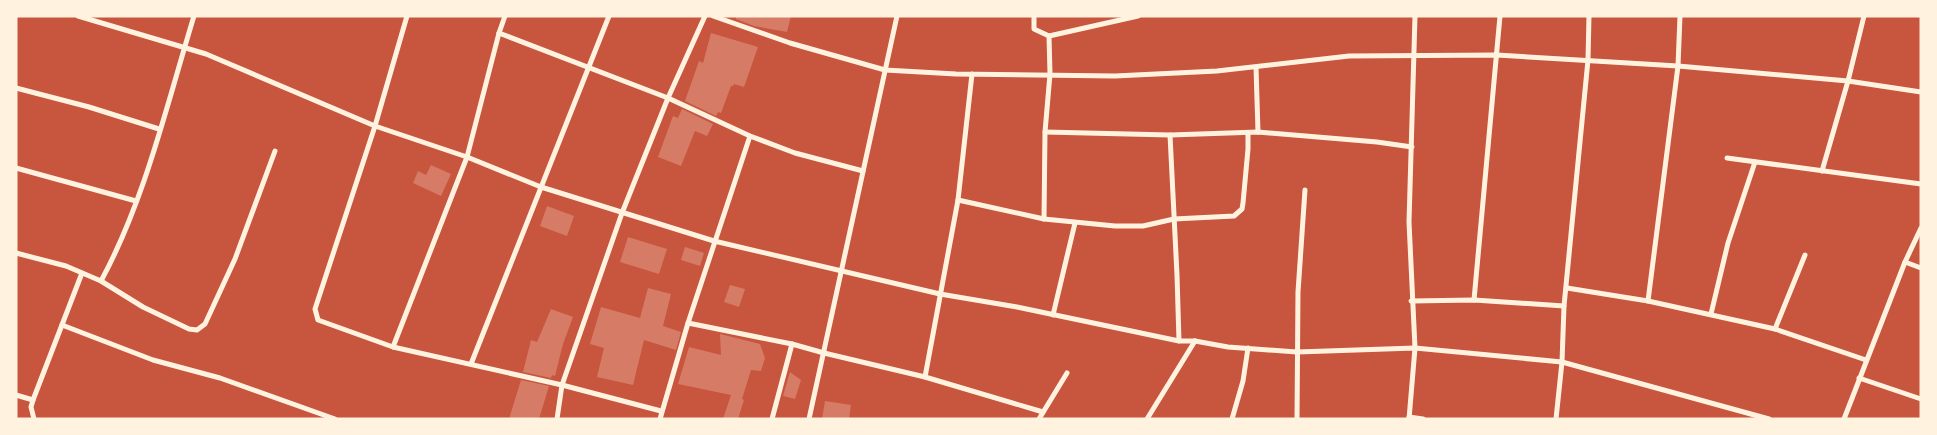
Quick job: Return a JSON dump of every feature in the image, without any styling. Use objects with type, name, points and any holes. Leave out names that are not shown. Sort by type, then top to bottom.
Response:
[{"type":"street","points":[[78,16],[206,54],[375,126],[467,157],[541,187],[714,242],[940,294],[1017,307],[1179,342],[1195,341],[1297,352],[1415,348],[1562,362],[1769,419]]},
{"type":"street","points":[[104,23],[106,16]]},
{"type":"street","points":[[101,282],[114,259],[136,200],[194,16]]},
{"type":"street","points":[[407,16],[375,126],[315,309],[316,316],[323,324],[393,347],[562,385],[661,411]]},
{"type":"street","points":[[393,347],[467,157],[499,32],[505,16]]},
{"type":"street","points":[[471,364],[590,68],[609,16]]},
{"type":"street","points":[[557,419],[562,385],[622,213],[668,98],[705,16]]},
{"type":"street","points":[[713,16],[790,43],[885,70],[972,74],[1115,76],[1217,71],[1348,56],[1497,55],[1678,66],[1848,81],[1921,92]]},
{"type":"street","points":[[809,419],[897,16]]},
{"type":"street","points":[[1034,16],[1034,29],[1049,36],[1138,16]]},
{"type":"street","points":[[1415,16],[1409,222],[1411,301],[1415,348],[1409,418],[1423,419]]},
{"type":"street","points":[[1474,300],[1500,16]]},
{"type":"street","points":[[1556,419],[1562,362],[1564,306],[1588,60],[1589,16]]},
{"type":"street","points":[[1648,301],[1678,66],[1680,16]]},
{"type":"street","points":[[1822,171],[1848,81],[1864,16]]},
{"type":"street","points":[[499,32],[668,98],[750,136],[795,154],[863,171]]},
{"type":"street","points":[[1044,219],[1045,132],[1050,74],[1049,36]]},
{"type":"street","points":[[1256,67],[1258,132]]},
{"type":"street","points":[[926,377],[958,200],[972,74]]},
{"type":"street","points":[[16,88],[89,107],[159,129]]},
{"type":"street","points":[[1045,132],[1170,135],[1258,132],[1377,142],[1412,147]]},
{"type":"street","points":[[958,200],[1044,219],[1115,226],[1143,226],[1174,220],[1230,217],[1238,214],[1242,209],[1248,133]]},
{"type":"street","points":[[1170,135],[1179,342]]},
{"type":"street","points":[[660,419],[714,242],[750,136]]},
{"type":"street","points":[[16,253],[66,266],[101,282],[143,307],[189,329],[196,330],[205,324],[236,259],[274,151]]},
{"type":"street","points":[[1727,158],[1921,184]]},
{"type":"street","points":[[1711,314],[1728,243],[1755,162]]},
{"type":"street","points":[[16,168],[136,200]]},
{"type":"street","points":[[1297,419],[1298,292],[1305,190]]},
{"type":"street","points":[[1052,315],[1075,223]]},
{"type":"street","points":[[1844,419],[1905,262],[1921,228]]},
{"type":"street","points":[[1774,329],[1804,255]]},
{"type":"street","points":[[1905,262],[1921,268]]},
{"type":"street","points":[[34,419],[31,407],[33,400],[82,273]]},
{"type":"street","points":[[1567,288],[1648,301],[1774,329],[1866,360]]},
{"type":"street","points":[[1411,301],[1474,300],[1564,306]]},
{"type":"street","points":[[688,324],[792,344],[926,377],[1043,412]]},
{"type":"street","points":[[62,325],[153,360],[220,378],[335,419]]},
{"type":"street","points":[[1147,419],[1195,341]]},
{"type":"street","points":[[772,419],[792,344]]},
{"type":"street","points":[[1232,419],[1243,380],[1248,348]]},
{"type":"street","points":[[1039,419],[1067,373]]},
{"type":"street","points":[[1859,378],[1921,399]]},
{"type":"street","points":[[16,395],[33,400]]},
{"type":"building","points":[[736,16],[791,16],[787,32],[754,26],[736,19]]},
{"type":"building","points":[[711,33],[758,47],[744,87],[734,84],[731,86],[721,113],[718,112],[716,116],[685,101],[699,61],[703,63]]},
{"type":"building","points":[[682,109],[713,124],[707,136],[695,131],[681,166],[658,157],[673,116],[678,118]]},
{"type":"building","points":[[431,165],[451,174],[441,196],[413,183],[418,171],[426,175]]},
{"type":"building","points":[[547,206],[574,216],[567,236],[540,226]]},
{"type":"building","points":[[628,237],[667,249],[659,274],[620,262]]},
{"type":"building","points":[[685,247],[704,253],[700,266],[681,260]]},
{"type":"building","points":[[730,285],[745,289],[739,307],[724,302]]},
{"type":"building","points":[[648,288],[671,294],[663,326],[681,332],[676,350],[644,340],[633,385],[597,377],[604,348],[590,344],[601,307],[640,318]]},
{"type":"building","points":[[551,309],[573,317],[563,344],[555,376],[552,375],[551,378],[523,372],[531,340],[537,342]]},
{"type":"building","points":[[720,334],[760,344],[765,358],[761,371],[751,370],[738,419],[723,419],[731,395],[678,384],[689,347],[721,355]]},
{"type":"building","points":[[790,372],[801,380],[795,399],[783,396]]},
{"type":"building","points":[[521,380],[549,386],[539,419],[509,419]]},
{"type":"building","points":[[825,401],[851,405],[849,419],[822,419]]}]
